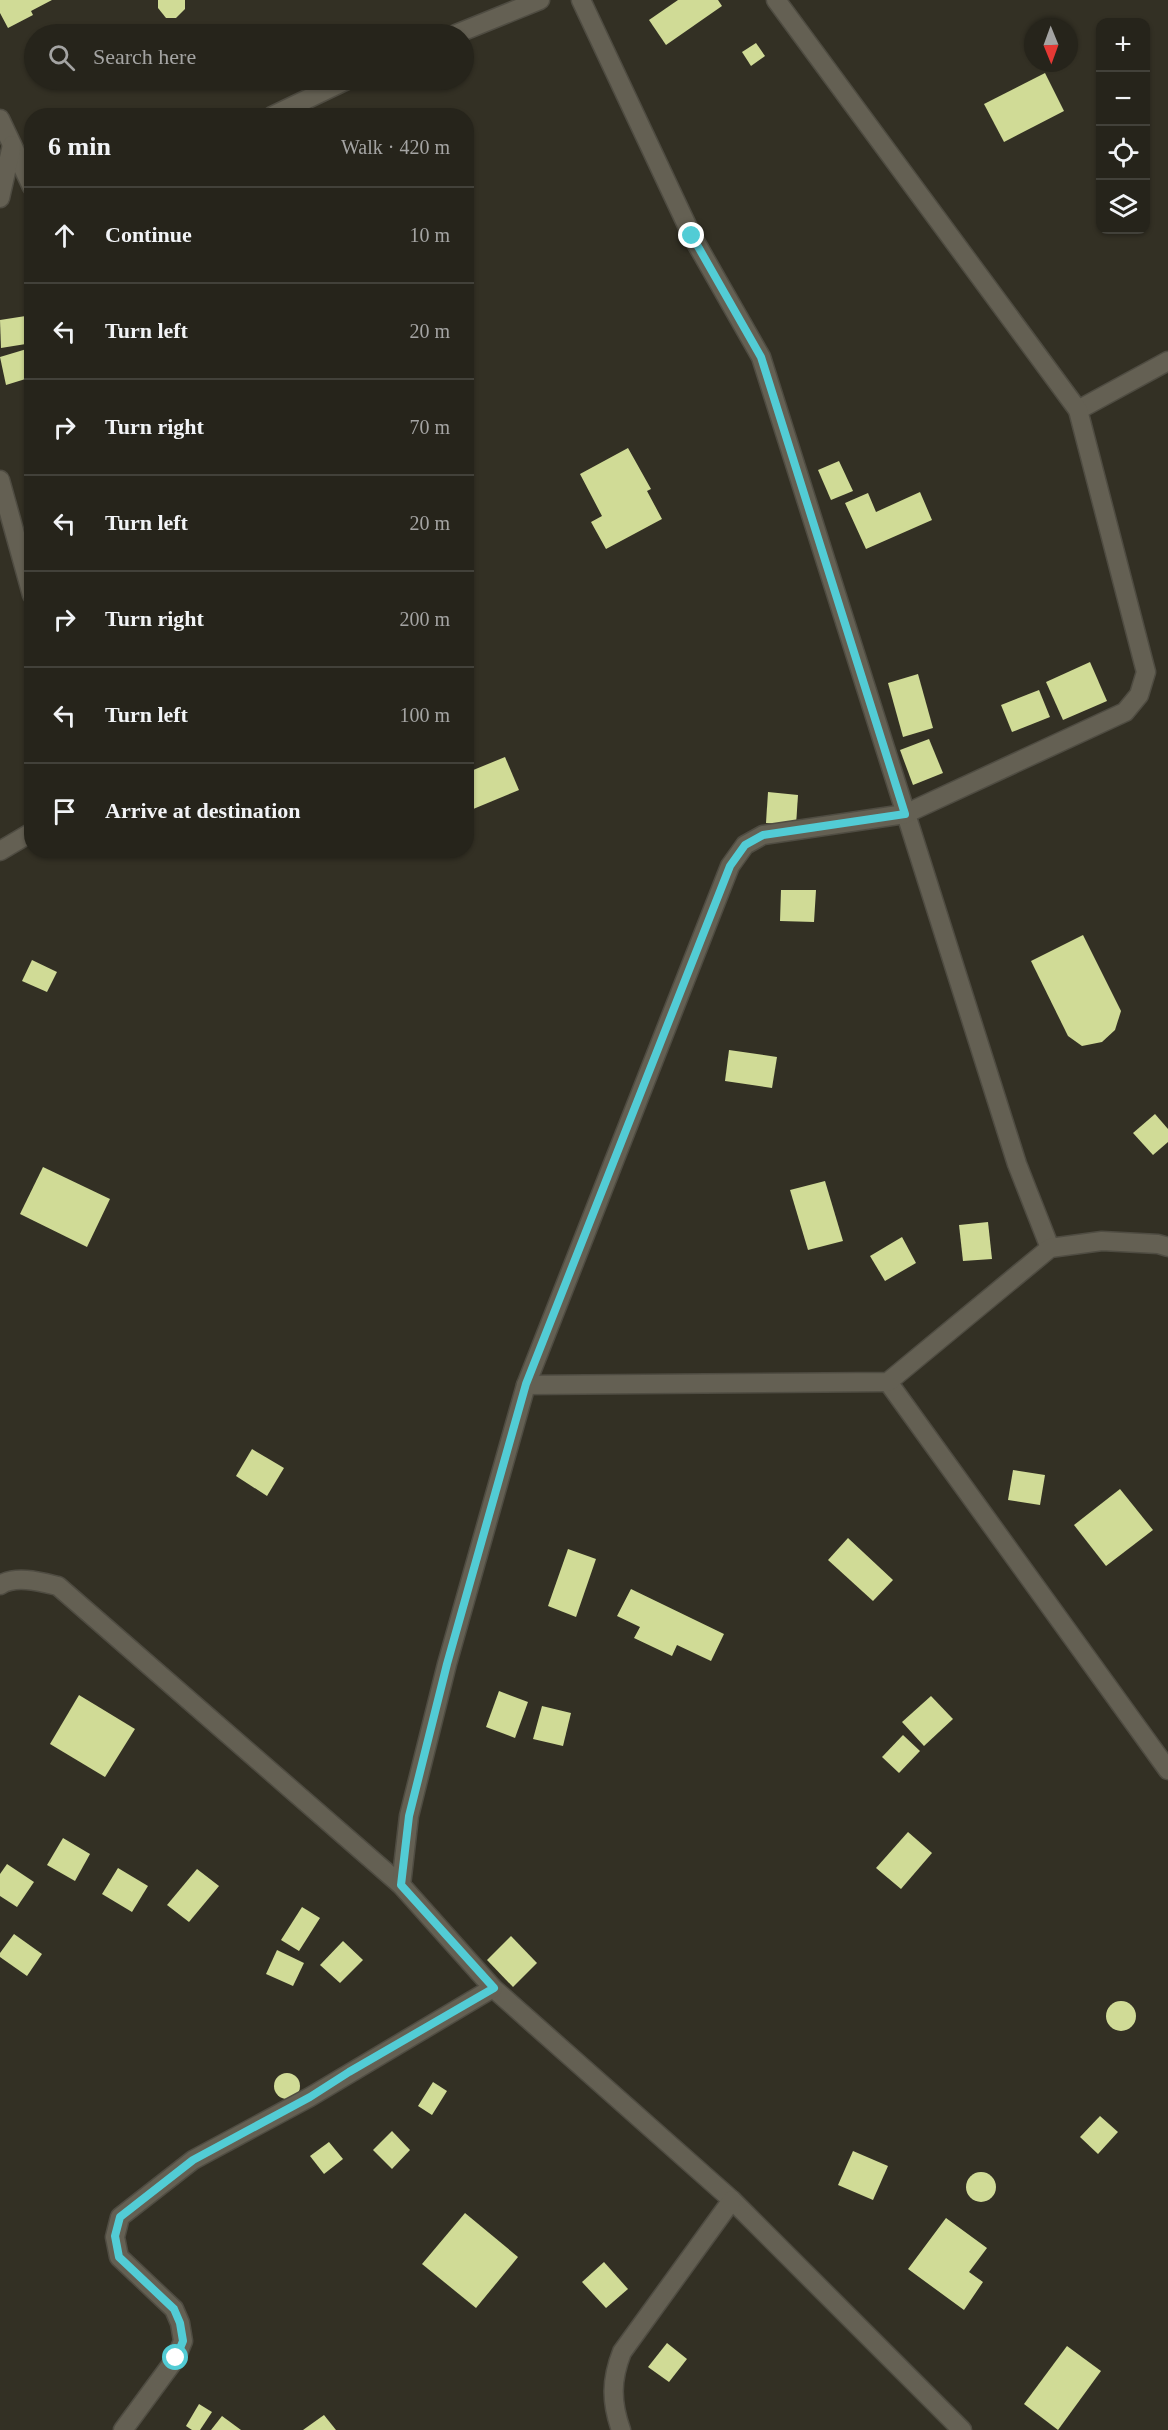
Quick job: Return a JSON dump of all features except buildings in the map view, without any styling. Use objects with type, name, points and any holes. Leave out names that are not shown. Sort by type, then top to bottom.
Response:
[{"type":"street","points":[[474,27],[540,0]]},
{"type":"street","points":[[581,0],[692,236],[761,357],[1017,1164],[1050,1248]]},
{"type":"street","points":[[401,1885],[409,1816],[450,1653],[526,1384],[730,866],[745,845],[763,835],[905,814],[1125,712],[1139,695],[1146,672],[1078,410],[776,0]]},
{"type":"street","points":[[289,108],[326,90]]},
{"type":"street","points":[[0,119],[24,171]]},
{"type":"street","points":[[0,198],[12,146]]},
{"type":"street","points":[[1078,410],[1168,361]]},
{"type":"street","points":[[0,480],[24,566]]},
{"type":"street","points":[[0,851],[24,837]]},
{"type":"street","points":[[526,1384],[888,1383],[1050,1248],[1102,1241],[1158,1244],[1168,1247]]},
{"type":"street","points":[[888,1383],[1168,1770]]},
{"type":"street","points":[[0,1585],[6,1581],[31,1581],[58,1586],[401,1885],[494,1988],[732,2200],[962,2430]]},
{"type":"street","points":[[123,2430],[176,2358],[183,2341],[180,2323],[174,2309],[119,2257],[115,2236],[120,2217],[193,2160],[310,2097],[494,1988]]},
{"type":"street","points":[[621,2430],[614,2408],[612,2385],[622,2352],[732,2200]]},
{"type":"route","points":[[176,2358],[183,2341],[180,2323],[174,2309],[119,2257],[115,2236],[120,2217],[193,2160],[310,2097],[494,1988],[401,1885],[409,1816],[447,1664],[526,1384],[730,866],[745,845],[763,835],[905,814],[761,357],[692,236]]}]
